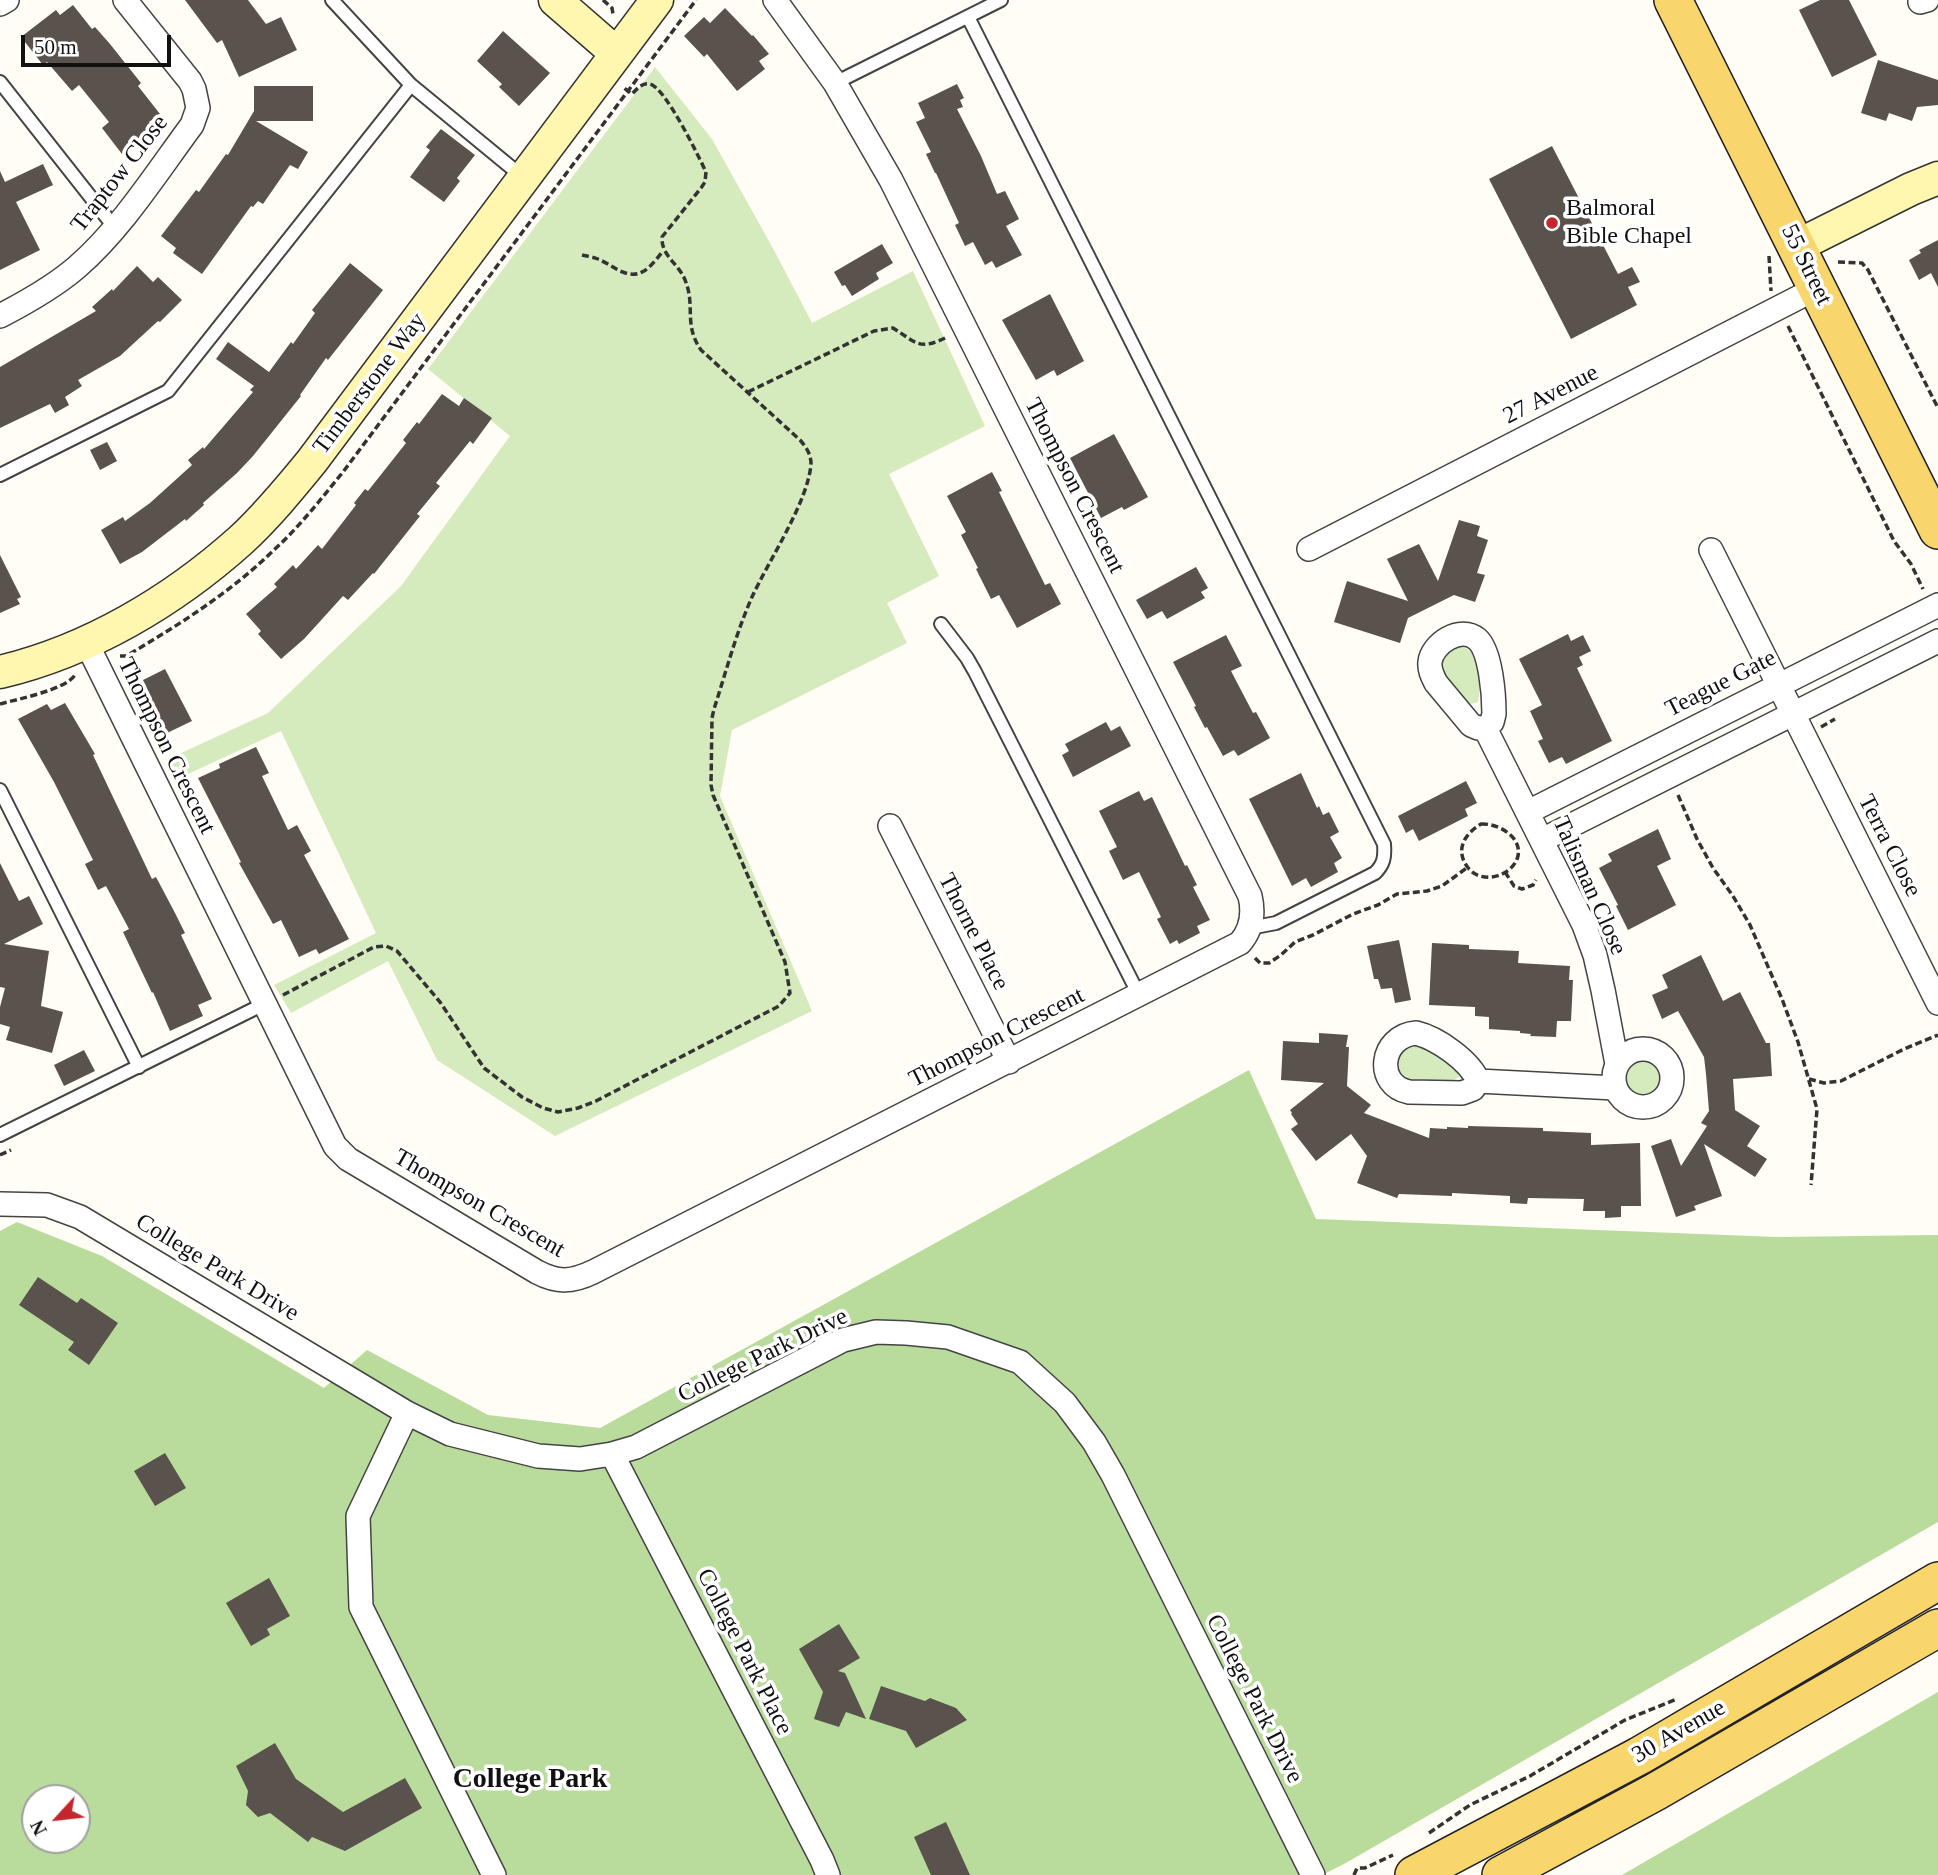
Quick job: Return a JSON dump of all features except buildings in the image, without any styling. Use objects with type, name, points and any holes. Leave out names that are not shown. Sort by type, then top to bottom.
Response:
[{"type":"main road","name":"55 Street","points":[[1673,0],[1783,248],[1828,275],[1938,530]]},
{"type":"main road","name":"30 Avenue","points":[[1404,1865],[1639,1756],[1938,1581]]},
{"type":"main road","name":"30 Avenue","points":[[1501,1875],[1655,1792],[1938,1628]]},
{"type":"street","points":[[0,4],[7,0]]},
{"type":"street","name":"Traptow Close","points":[[0,316],[36,296],[75,269],[115,228],[192,125],[198,108],[190,81],[125,0]]},
{"type":"street","points":[[555,0],[617,68]]},
{"type":"street","name":"Timberstone Way","points":[[0,672],[50,657],[116,628],[183,586],[242,539],[312,461],[524,178],[617,68],[657,0]]},
{"type":"street","name":"Thompson Crescent","points":[[86,642],[272,1000],[335,1146],[348,1159],[537,1272],[557,1280],[580,1278],[593,1272],[1231,948],[1245,937],[1250,928],[1253,906],[1250,895],[891,180],[835,83],[775,0]]},
{"type":"street","points":[[1783,248],[1938,178]]},
{"type":"street","name":"27 Avenue","points":[[1309,549],[1779,307],[1828,275]]},
{"type":"street","name":"Terra Close","points":[[1711,550],[1938,1003]]},
{"type":"street","name":"Teague Gate","points":[[1528,812],[1779,684],[1932,599]]},
{"type":"street","points":[[1542,840],[1938,641]]},
{"type":"street","name":"Talisman Close","points":[[1485,728],[1584,925],[1595,955],[1617,1064]]},
{"type":"street","name":"Thorne Place","points":[[890,826],[1009,1062]]},
{"type":"street","points":[[1651,1050],[1660,1054],[1671,1070],[1669,1090],[1656,1104],[1646,1107],[1628,1103],[1615,1088],[1617,1064],[1623,1056],[1632,1051],[1651,1050]]},
{"type":"street","points":[[1478,1081],[1615,1088]]},
{"type":"street","name":"College Park Drive","points":[[0,1204],[47,1205],[80,1217],[407,1413],[450,1433],[538,1457],[580,1459],[635,1447],[843,1340],[876,1332],[948,1337],[1020,1362],[1065,1403],[1094,1442],[1113,1475],[1313,1875]]},
{"type":"street","points":[[407,1413],[358,1516],[360,1607],[494,1875]]},
{"type":"street","name":"College Park Place","points":[[612,1454],[810,1835],[828,1875]]},
{"type":"lane","points":[[332,0],[411,85],[524,178]]},
{"type":"lane","points":[[835,83],[1001,0]]},
{"type":"lane","points":[[968,17],[1384,844],[1384,860],[1375,873],[1276,923],[1250,928]]},
{"type":"lane","points":[[0,82],[115,228]]},
{"type":"lane","points":[[0,475],[169,391],[411,85]]},
{"type":"lane","points":[[940,624],[975,672],[1139,995]]},
{"type":"lane","points":[[0,790],[139,1067]]},
{"type":"lane","points":[[0,1135],[272,1000]]},
{"type":"path","points":[[603,0],[612,8],[614,17]]},
{"type":"path","points":[[272,1000],[374,947],[386,946],[397,951],[440,1002],[484,1068],[522,1097],[558,1112],[596,1101],[779,1006],[790,993],[785,962],[718,808],[711,785],[714,709],[752,597],[798,504],[811,465],[811,456],[800,440],[701,350],[694,339],[690,326],[689,290],[684,277],[663,251],[662,237],[701,188],[706,172],[677,117],[656,87],[650,84],[642,85],[632,94],[617,68]]},
{"type":"path","points":[[1783,248],[1770,287],[1894,541],[1932,599]]},
{"type":"path","points":[[582,255],[597,258],[631,275],[647,269],[663,251]]},
{"type":"path","points":[[1828,275],[1862,263],[1868,270],[1938,408]]},
{"type":"path","points":[[748,392],[874,331],[893,328],[913,342],[924,345],[933,344],[965,328]]},
{"type":"path","points":[[0,704],[71,681],[76,673]]},
{"type":"path","points":[[1675,788],[1713,868],[1757,940],[1792,1024],[1817,1109],[1811,1185]]},
{"type":"path","points":[[1482,824],[1502,828],[1514,841],[1518,856],[1513,866],[1505,872],[1487,878],[1476,875],[1468,867],[1462,854],[1463,842],[1469,832],[1482,824]]},
{"type":"path","points":[[1518,856],[1527,860]]},
{"type":"path","points":[[1255,958],[1260,963],[1269,962],[1282,955],[1295,942],[1313,936],[1353,914],[1397,894],[1442,886],[1468,867]]},
{"type":"path","points":[[1505,872],[1514,886],[1522,889],[1533,885],[1537,875]]},
{"type":"path","points":[[1809,1079],[1824,1083],[1841,1081],[1938,1035]]},
{"type":"path","points":[[1424,1837],[1470,1805],[1531,1776],[1625,1720],[1681,1698]]},
{"type":"path","points":[[1354,1875],[1357,1868],[1404,1865]]},
{"type":"green space","points":[[655,67],[712,139],[812,323],[913,271],[985,426],[889,474],[939,576],[887,603],[907,643],[732,730],[720,796],[812,1011],[555,1136],[437,1060],[388,961],[291,1013],[274,985],[376,933],[281,731],[175,780],[166,760],[268,713],[401,586],[510,436],[428,369]]},
{"type":"green space","points":[[1460,646],[1471,652],[1477,666],[1479,698],[1478,702],[1473,704],[1466,701],[1440,666],[1445,651]]},
{"type":"green space","points":[[1414,1045],[1454,1064],[1459,1068],[1459,1077],[1452,1081],[1409,1079],[1403,1076],[1396,1061],[1405,1047]]},
{"type":"green space","points":[[1644,1059],[1657,1064],[1662,1077],[1657,1090],[1644,1095],[1631,1090],[1626,1077],[1631,1064]]},
{"type":"green space","points":[[1249,1070],[1316,1219],[1777,1237],[1938,1235],[1938,1522],[1322,1875],[0,1875],[0,1231],[17,1222],[102,1256],[324,1388],[367,1350],[488,1415],[600,1428]]},
{"type":"green space","points":[[1938,1692],[1938,1875],[1622,1875]]},
{"type":"place","name":"Balmoral Bible Chapel","points":[[1552,223]]},
{"type":"district","name":"College Park","points":[[530,1780]]}]
